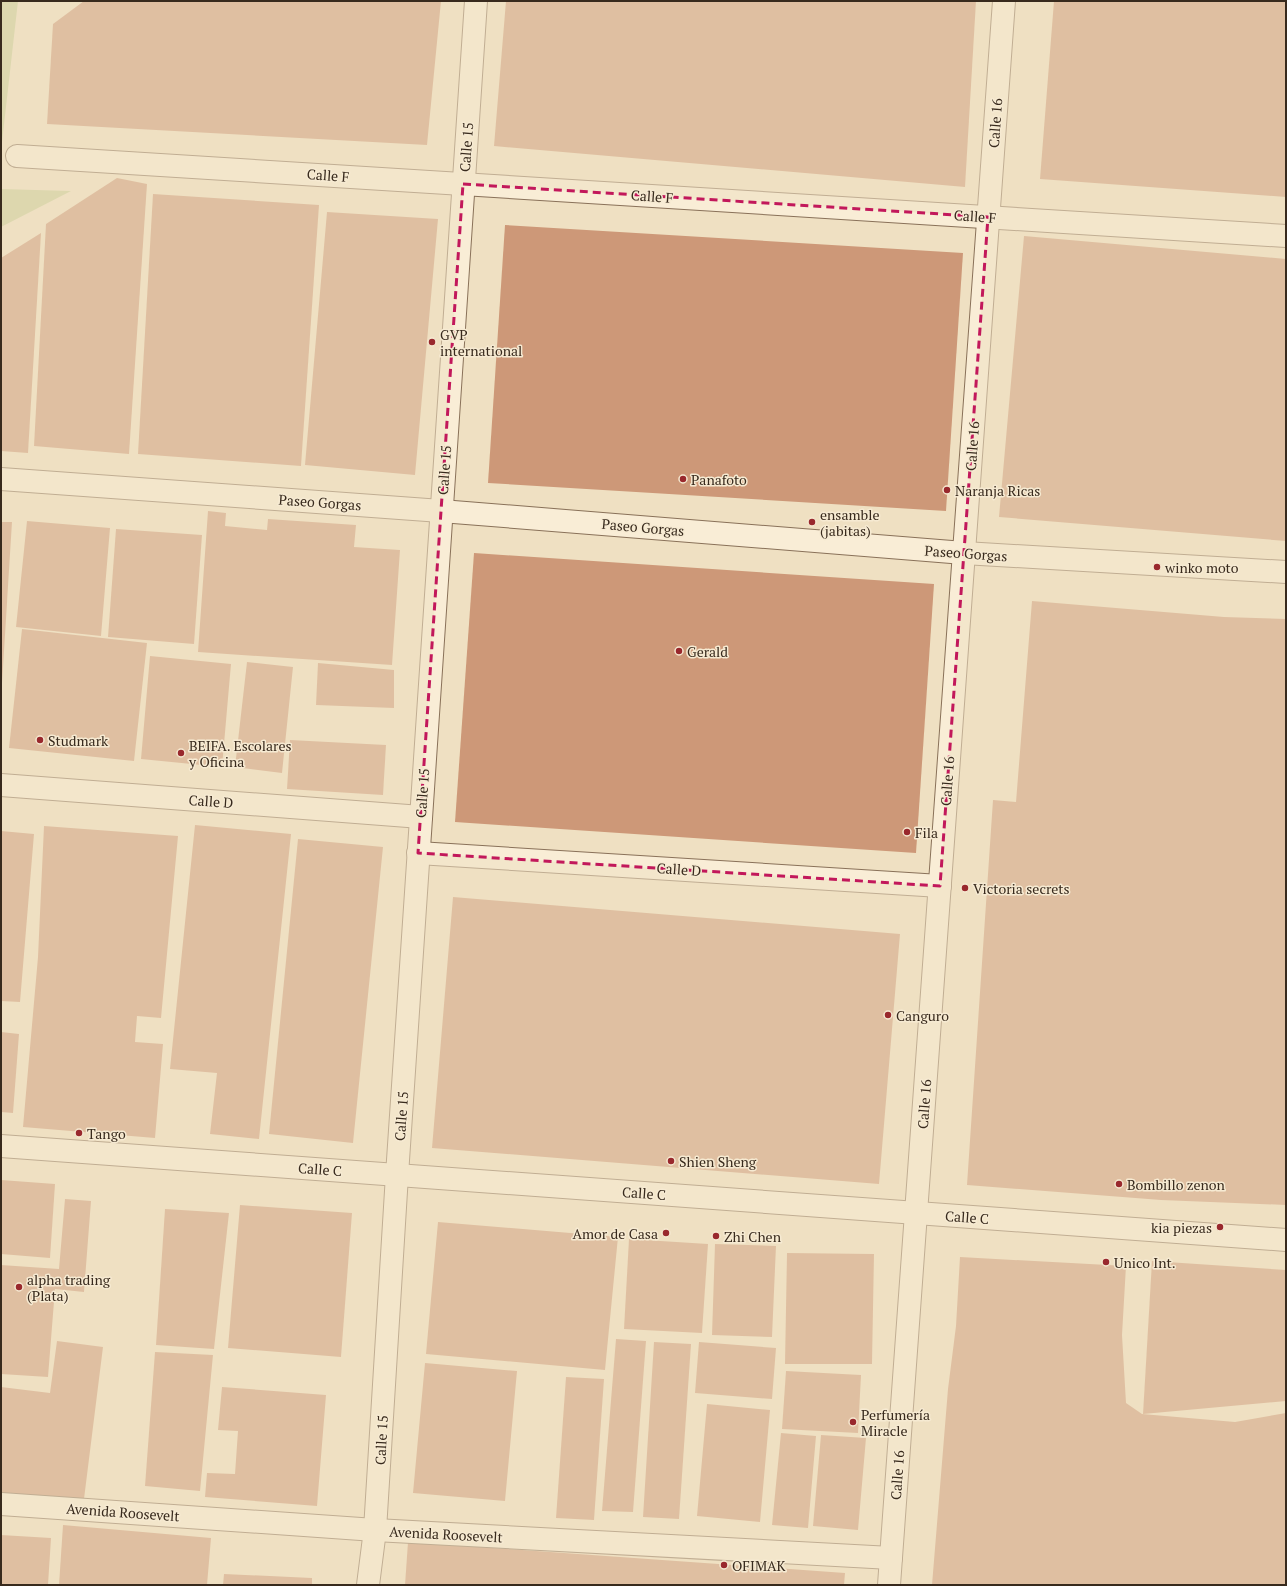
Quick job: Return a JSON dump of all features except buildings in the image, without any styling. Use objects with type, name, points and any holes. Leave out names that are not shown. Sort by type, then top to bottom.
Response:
[{"type":"street","name":"Calle 15","points":[[368,1585],[375,1530],[418,852],[476,1]]},
{"type":"street","name":"Calle 16","points":[[889,1585],[1004,1]]},
{"type":"street","name":"Calle F","points":[[18,156],[1286,236]]},
{"type":"street","name":"Paseo Gorgas","points":[[1,480],[442,511],[964,553],[1286,572]]},
{"type":"street","name":"Calle D","points":[[1,785],[421,817]]},
{"type":"street","name":"Calle D","points":[[418,852],[940,886]]},
{"type":"street","name":"Calle C","points":[[1,1146],[1286,1240]]},
{"type":"street","name":"Avenida Roosevelt","points":[[1,1504],[375,1530],[891,1558]]},
{"type":"highlighted area","points":[[463,184],[988,217],[940,886],[418,853]]},
{"type":"green space","points":[[1,1],[18,1],[1,151]]},
{"type":"green space","points":[[1,189],[71,191],[1,227]]},
{"type":"place","name":"GVP international","points":[[432,342]]},
{"type":"place","name":"Panafoto","points":[[683,479]]},
{"type":"place","name":"Naranja Ricas","points":[[947,490]]},
{"type":"place","name":"ensamble (jabitas)","points":[[812,522]]},
{"type":"place","name":"winko moto","points":[[1157,567]]},
{"type":"place","name":"Gerald","points":[[679,651]]},
{"type":"place","name":"Studmark","points":[[40,740]]},
{"type":"place","name":"BEIFA. Escolares y Oficina","points":[[181,753]]},
{"type":"place","name":"Fila","points":[[907,832]]},
{"type":"place","name":"Victoria secrets","points":[[965,888]]},
{"type":"place","name":"Canguro","points":[[888,1015]]},
{"type":"place","name":"Tango","points":[[79,1133]]},
{"type":"place","name":"Shien Sheng","points":[[671,1161]]},
{"type":"place","name":"Bombillo zenon","points":[[1119,1184]]},
{"type":"place","name":"kia piezas","points":[[1220,1227]]},
{"type":"place","name":"Amor de Casa","points":[[666,1233]]},
{"type":"place","name":"Zhi Chen","points":[[716,1236]]},
{"type":"place","name":"Unico Int.","points":[[1106,1262]]},
{"type":"place","name":"alpha trading (Plata)","points":[[19,1287]]},
{"type":"place","name":"Perfumería Miracle","points":[[853,1422]]},
{"type":"place","name":"OFIMAK","points":[[724,1565]]}]
